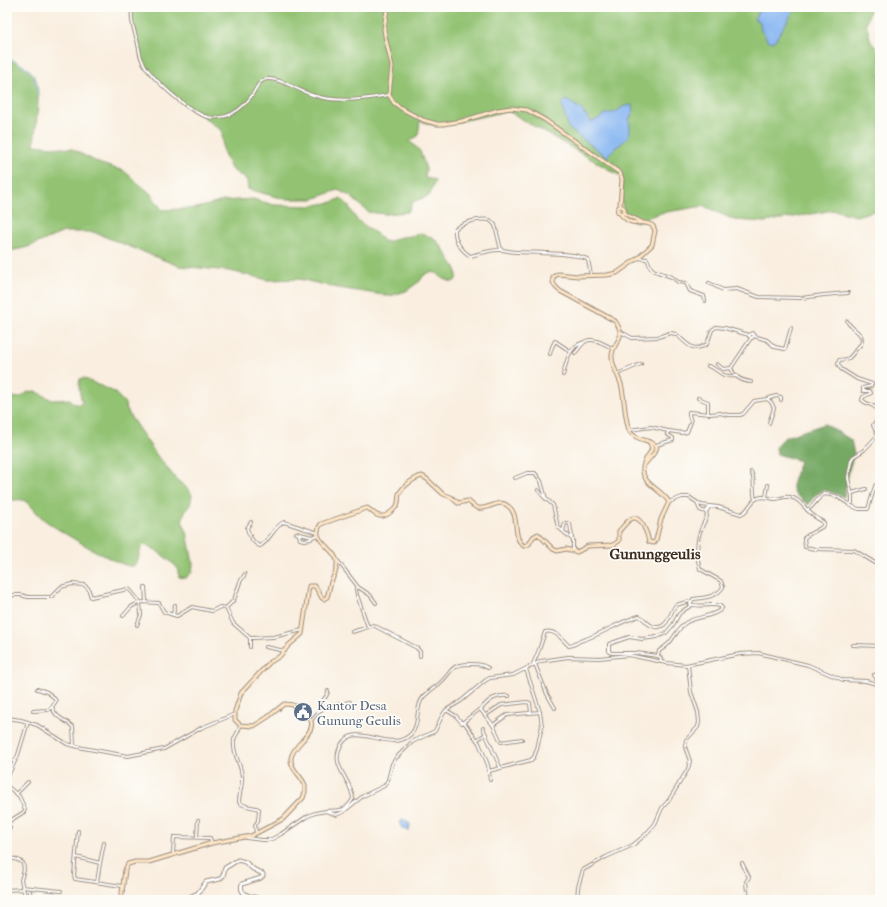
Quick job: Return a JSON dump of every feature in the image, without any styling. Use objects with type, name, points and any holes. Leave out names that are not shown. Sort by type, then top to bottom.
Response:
[{"type":"main road","points":[[388,7],[384,29],[392,66],[389,95],[394,103],[412,115],[437,124],[450,123],[505,109],[518,109],[535,114],[620,173],[622,179],[620,206],[618,209],[619,212]]},
{"type":"main road","points":[[620,206],[624,208],[623,212]]},
{"type":"main road","points":[[619,212],[623,212],[628,216],[642,222]]},
{"type":"main road","points":[[619,212],[630,222],[648,222],[652,225],[654,228],[654,240],[652,245],[638,258],[614,274],[578,276],[558,274],[553,278],[553,283],[560,291],[615,321],[621,332],[620,340],[612,354],[622,390],[630,430],[636,436],[656,445],[657,448],[643,465]]},
{"type":"main road","points":[[121,900],[125,870],[128,864],[135,862],[149,862],[212,843],[247,838],[281,820],[304,796],[305,785],[293,768],[291,758],[295,749],[310,730],[311,720],[308,715],[303,710],[286,703],[258,724],[251,726],[240,725],[236,722],[235,714],[241,693],[269,663],[280,656],[289,645],[302,635],[308,588],[310,586],[315,586],[322,598],[326,598],[336,572],[337,560],[335,554],[323,543],[318,534],[319,526],[326,521],[367,508],[376,515],[386,515],[397,506],[399,495],[403,488],[422,476],[428,479],[443,494],[451,497],[458,503],[468,501],[480,508],[500,503],[508,506],[513,513],[518,539],[523,545],[529,544],[534,535],[538,534],[556,550],[566,549],[578,552],[588,546],[616,545],[619,541],[619,531],[632,518],[638,519],[646,531],[650,542],[654,543],[661,519],[669,502],[662,493],[647,482],[643,473],[643,465],[652,449],[650,443]]},
{"type":"street","points":[[132,7],[132,29],[137,39],[142,60],[149,72],[187,107],[207,117],[219,117],[234,113],[251,97],[262,80],[267,79],[279,81],[303,92],[328,99],[354,100],[389,95]]},
{"type":"street","points":[[501,250],[495,225],[490,220],[462,224],[455,229],[457,243],[470,256],[487,251],[501,250],[549,253],[585,258],[588,262],[591,275]]},
{"type":"street","points":[[638,258],[647,259],[651,268],[655,271],[672,277],[678,282],[686,283],[690,291],[704,296],[706,301]]},
{"type":"street","points":[[709,283],[723,290],[737,288],[759,297],[801,298],[848,293]]},
{"type":"street","points":[[847,321],[860,334],[862,341],[849,359],[838,361],[838,366],[857,379],[871,383],[871,386],[863,388],[863,391],[870,391],[871,393],[863,397],[862,400],[863,402],[874,406],[879,413],[880,420],[873,425],[877,432],[877,436],[864,450],[854,457],[851,462],[848,478],[852,493],[852,503],[849,504]]},
{"type":"street","points":[[621,332],[632,338],[676,334],[685,343],[693,348],[701,347],[707,344],[712,330],[716,327],[767,340],[775,347],[785,349],[791,328]]},
{"type":"street","points":[[731,368],[750,336]]},
{"type":"street","points":[[550,354],[556,341],[570,351]]},
{"type":"street","points":[[563,375],[570,351],[575,346],[586,342],[598,342],[614,349]]},
{"type":"street","points":[[575,353],[586,342]]},
{"type":"street","points":[[617,374],[641,364]]},
{"type":"street","points":[[717,364],[723,369],[731,368]]},
{"type":"street","points":[[708,366],[723,376],[737,376]]},
{"type":"street","points":[[731,368],[737,376],[743,380],[751,382]]},
{"type":"street","points":[[630,430],[651,428],[682,433],[687,432],[691,422],[689,415],[690,412],[740,415],[743,414],[753,402],[767,400],[776,396],[781,397],[781,400]]},
{"type":"street","points":[[698,398],[708,402],[708,414]]},
{"type":"street","points":[[767,400],[771,402],[774,408],[769,423]]},
{"type":"street","points":[[656,445],[674,440],[667,434],[669,431]]},
{"type":"street","points":[[751,472],[753,476],[755,500]]},
{"type":"street","points":[[515,478],[527,473],[535,473],[541,481],[546,498]]},
{"type":"street","points":[[807,510],[813,506],[816,500],[825,494],[836,496],[859,509],[868,509],[875,486],[880,481]]},
{"type":"street","points":[[766,497],[768,485]]},
{"type":"street","points":[[852,493],[866,489]]},
{"type":"street","points":[[538,490],[553,504],[556,513],[557,526],[572,538]]},
{"type":"street","points":[[697,504],[741,514],[746,512],[755,500],[766,497],[776,499],[785,497],[793,498],[800,502],[824,524],[822,527],[804,538],[805,547],[813,549],[854,550],[880,566]]},
{"type":"street","points":[[669,502],[678,498],[692,498],[700,510],[706,512]]},
{"type":"street","points":[[555,708],[534,665],[545,632],[554,632],[569,646],[572,646],[596,636],[625,620],[639,616],[652,626],[659,627],[665,625],[669,620],[676,605],[691,601],[693,599],[704,598],[721,590],[723,587],[721,581],[700,569],[699,564],[698,540],[701,528],[707,516],[706,512],[710,506]]},
{"type":"street","points":[[251,522],[246,528],[247,531],[260,546],[265,544],[269,536],[284,522],[318,534]]},
{"type":"street","points":[[563,531],[565,523],[568,522],[570,524],[572,538],[574,541],[573,551]]},
{"type":"street","points":[[296,533],[312,537]]},
{"type":"street","points":[[300,534],[300,539],[304,540],[311,539],[318,534]]},
{"type":"street","points":[[304,540],[307,536]]},
{"type":"street","points":[[337,560],[358,587],[370,594],[376,602]]},
{"type":"street","points":[[123,616],[140,602],[159,603],[164,612],[173,615],[179,615],[192,607],[212,611],[220,608],[226,608],[234,600],[240,582],[245,574]]},
{"type":"street","points":[[7,600],[14,595],[28,597],[50,597],[61,587],[76,584],[87,586],[91,597],[128,589],[140,602],[141,615],[137,625]]},
{"type":"street","points":[[145,587],[146,602]]},
{"type":"street","points":[[358,587],[356,589],[357,595],[368,627]]},
{"type":"street","points":[[691,601],[690,604],[692,605]]},
{"type":"street","points":[[173,615],[175,605]]},
{"type":"street","points":[[658,656],[636,653],[612,653],[608,652],[608,649],[609,644],[628,637],[642,639],[656,637],[666,633],[680,614],[692,605],[717,605],[722,608],[716,613],[693,619],[685,623],[667,645],[659,651],[658,656],[661,658],[660,662]]},
{"type":"street","points":[[226,608],[233,623],[250,638],[257,639],[273,637],[303,630]]},
{"type":"street","points":[[352,632],[373,626],[417,648],[420,652],[420,656]]},
{"type":"street","points":[[250,638],[250,647]]},
{"type":"street","points":[[853,645],[880,646]]},
{"type":"street","points":[[266,647],[284,651]]},
{"type":"street","points":[[323,811],[336,815],[341,814],[363,796],[384,786],[388,780],[395,759],[412,742],[435,732],[446,710],[488,679],[510,676],[541,661],[568,657],[599,658],[626,655],[660,662],[688,665],[740,654],[758,653],[801,663],[843,680],[866,681],[880,685]]},
{"type":"street","points":[[247,838],[270,840],[306,817],[323,811],[340,811],[348,805],[352,799],[350,787],[340,769],[337,760],[339,748],[346,739],[351,736],[362,735],[391,742],[399,742],[404,740],[415,729],[421,699],[441,683],[454,667],[459,664],[479,664],[488,668]]},
{"type":"street","points":[[577,900],[578,887],[583,870],[606,857],[633,846],[644,836],[655,824],[662,808],[669,800],[689,767],[690,761],[685,747],[686,740],[698,727],[699,722],[698,712],[691,692],[688,665]]},
{"type":"street","points":[[489,771],[534,758],[542,728],[540,712],[526,669]]},
{"type":"street","points":[[876,684],[878,681],[874,676],[880,674]]},
{"type":"street","points":[[33,711],[48,710],[56,701],[48,692],[37,689]]},
{"type":"street","points":[[318,712],[318,708],[327,696],[328,691]]},
{"type":"street","points":[[464,722],[495,697],[502,695],[509,696]]},
{"type":"street","points":[[311,720],[318,712],[325,708],[350,702]]},
{"type":"street","points":[[486,716],[501,705],[527,702],[530,703],[531,713]]},
{"type":"street","points":[[52,707],[55,714],[73,727],[74,745]]},
{"type":"street","points":[[480,709],[493,725],[501,742],[522,739]]},
{"type":"street","points":[[446,710],[456,716],[461,723],[464,722],[478,739],[489,771],[490,780]]},
{"type":"street","points":[[493,725],[507,715],[540,712]]},
{"type":"street","points":[[7,718],[28,722],[39,726],[67,744],[122,755],[135,755],[166,748],[202,728],[235,714]]},
{"type":"street","points":[[7,778],[8,770],[18,755],[28,722]]},
{"type":"street","points":[[240,725],[239,732],[235,737],[234,747],[235,757],[238,761],[239,769],[242,775],[239,802],[243,805],[256,807],[259,809],[258,821],[255,825],[256,833]]},
{"type":"street","points":[[483,728],[500,767]]},
{"type":"street","points":[[478,739],[486,734]]},
{"type":"street","points":[[7,759],[14,761]]},
{"type":"street","points":[[17,793],[28,782]]},
{"type":"street","points":[[7,786],[17,793],[26,810],[7,821],[10,828],[7,834]]},
{"type":"street","points":[[197,837],[198,820]]},
{"type":"street","points":[[78,831],[74,875],[75,880],[122,886]]},
{"type":"street","points":[[173,854],[174,837],[210,838],[212,843]]},
{"type":"street","points":[[97,882],[104,843]]},
{"type":"street","points":[[7,857],[18,860],[23,864],[24,870],[21,880],[26,900]]},
{"type":"street","points":[[76,857],[100,863]]},
{"type":"street","points":[[183,900],[198,893],[206,882],[220,879],[223,876],[225,868],[238,860],[245,862],[253,869],[263,874],[262,878],[242,884],[241,887],[246,895],[263,900]]},
{"type":"street","points":[[742,863],[748,877],[746,882],[748,900]]},
{"type":"street","points":[[7,890],[23,888],[61,891]]},
{"type":"street","points":[[30,891],[31,899],[33,900]]},
{"type":"green space","points":[[132,7],[871,7],[866,24],[871,42],[880,51],[880,215],[873,211],[856,216],[834,210],[765,222],[734,220],[704,206],[660,213],[636,222],[627,218],[622,204],[622,177],[508,111],[437,126],[420,121],[418,136],[410,141],[420,151],[426,169],[425,178],[435,180],[430,195],[413,202],[408,212],[385,214],[368,212],[350,196],[338,190],[313,199],[284,199],[248,189],[247,180],[231,169],[223,151],[222,131],[200,114],[187,107],[149,72],[142,60],[133,29],[131,16]]},
{"type":"green space","points":[[7,57],[21,64],[33,74],[36,80],[38,98],[34,145],[72,149],[101,164],[124,171],[151,194],[162,210],[197,208],[223,201],[253,199],[274,205],[310,206],[333,202],[341,198],[348,205],[356,219],[378,235],[383,241],[421,233],[434,238],[442,247],[456,269],[457,276],[455,281],[452,282],[442,278],[437,273],[430,272],[424,275],[420,281],[406,291],[390,296],[338,288],[299,279],[268,280],[230,271],[179,266],[93,232],[64,232],[28,247],[7,250]]},
{"type":"green space","points":[[83,378],[114,392],[124,402],[130,416],[158,457],[192,495],[190,505],[185,511],[182,521],[187,532],[193,564],[192,572],[186,578],[179,577],[177,567],[148,546],[144,545],[142,547],[137,562],[133,566],[127,565],[103,555],[59,530],[42,518],[25,501],[7,501],[7,386],[14,398],[21,397],[28,392],[35,391],[52,400],[70,399],[79,405],[82,402],[79,382],[80,379]]},
{"type":"green space","points":[[825,424],[851,440],[854,454],[849,470],[844,497],[825,490],[815,495],[808,505],[794,493],[792,485],[800,461],[777,454],[776,447],[785,437]]},
{"type":"water","points":[[761,7],[796,7],[776,39],[772,42],[767,40],[761,31],[760,22],[754,19]]},
{"type":"water","points":[[566,100],[581,109],[591,122],[605,114],[616,112],[624,106],[632,105],[633,112],[629,120],[630,128],[627,138],[607,157],[568,128],[562,104]]},
{"type":"water","points":[[403,819],[410,824],[409,831],[401,826],[400,823]]},
{"type":"waterway","points":[[7,57],[21,64],[30,71],[37,87],[38,96]]},
{"type":"place","name":"Kantor Desa Gunung Geulis","points":[[303,712]]},
{"type":"district","name":"Gununggeulis","points":[[655,554]]}]
